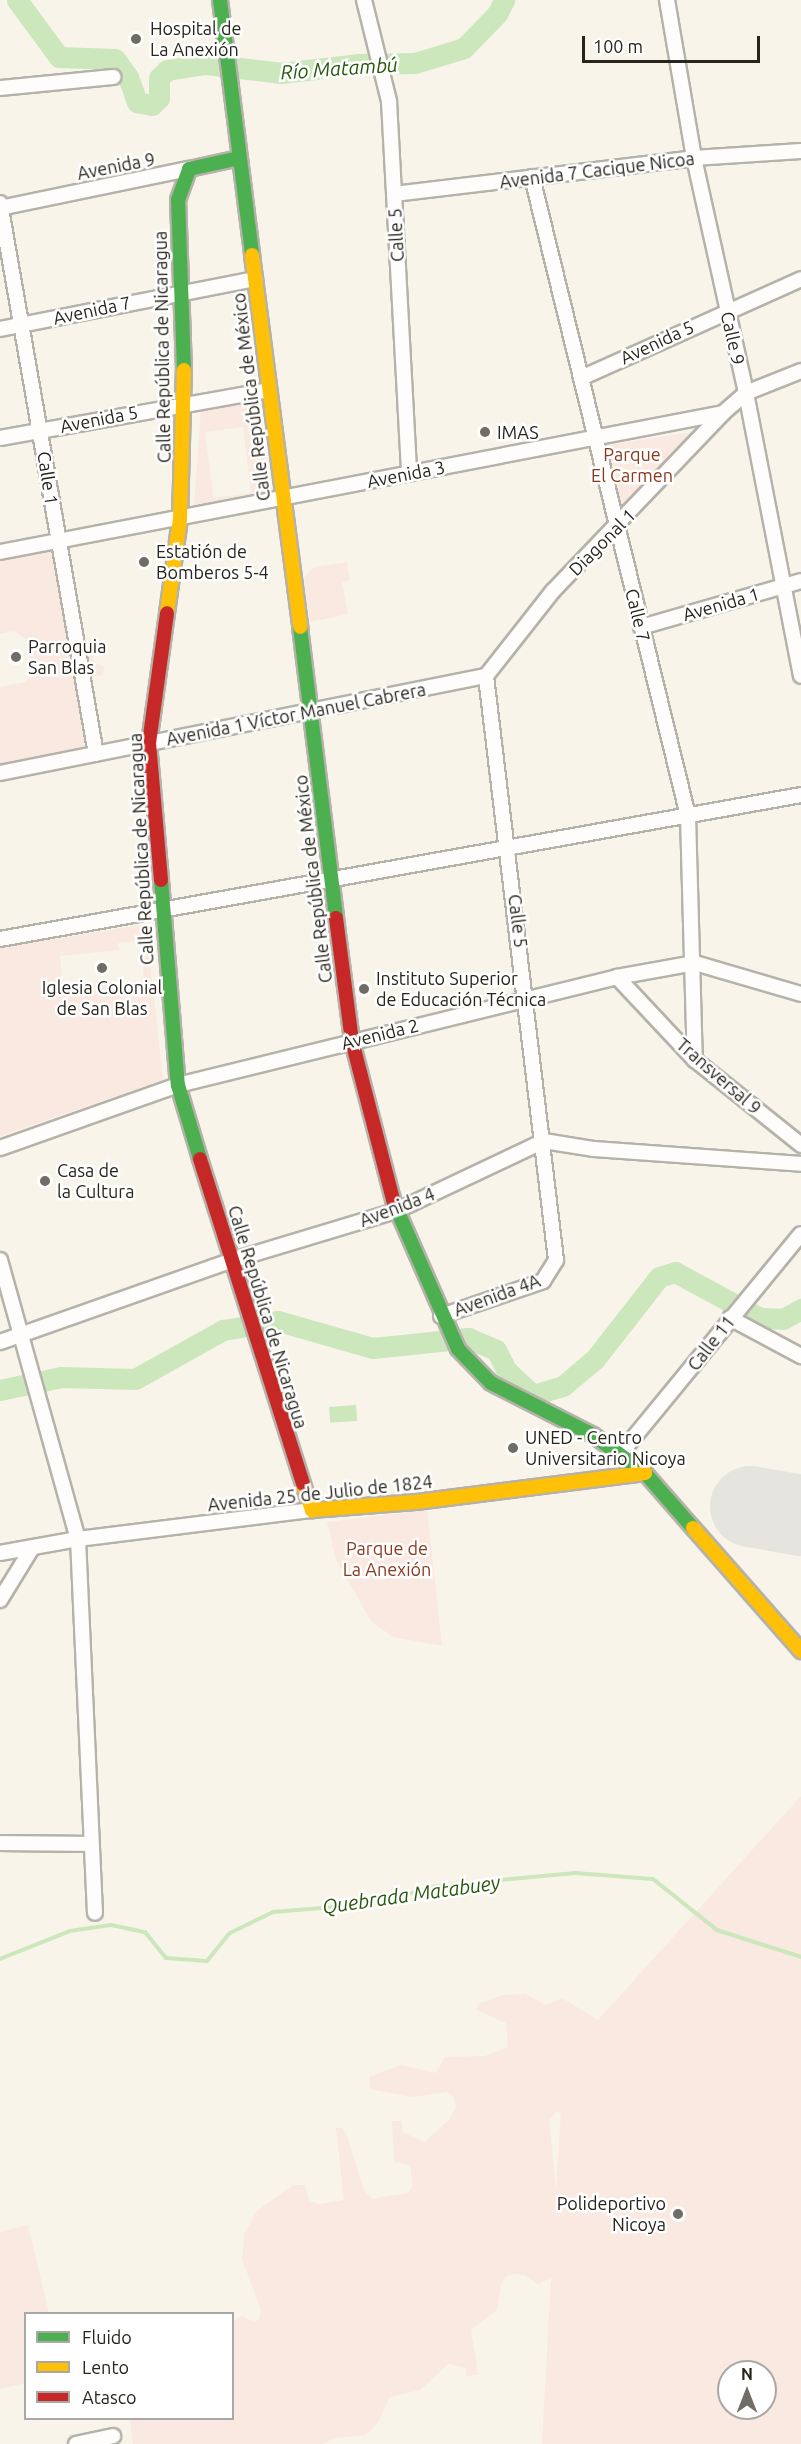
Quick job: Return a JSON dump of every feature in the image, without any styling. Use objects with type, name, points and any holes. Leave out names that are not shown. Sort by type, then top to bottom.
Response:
[{"type":"main road","name":"Calle República de México","points":[[220,0],[352,1041],[396,1211],[441,1316],[458,1349],[491,1383],[621,1453],[645,1473],[801,1651]]},
{"type":"main road","name":"Avenida 9","points":[[189,169],[239,158]]},
{"type":"main road","name":"Calle República de Nicaragua","points":[[189,169],[178,200],[184,403],[180,519],[149,743],[160,910],[178,1085],[231,1261],[312,1510]]},
{"type":"main road","name":"Avenida 25 de Julio de 1824","points":[[312,1510],[416,1502],[645,1473]]},
{"type":"street","name":"Calle 5","points":[[364,0],[389,101],[409,473]]},
{"type":"street","name":"Calle 9","points":[[667,0],[694,158],[746,393],[801,676]]},
{"type":"street","points":[[0,88],[113,77]]},
{"type":"street","name":"Avenida 7 Cacique Nicoa","points":[[394,194],[694,158],[801,151]]},
{"type":"street","name":"Avenida 9","points":[[0,208],[189,169]]},
{"type":"street","name":"Calle 7","points":[[532,177],[688,816],[695,963],[695,1060]]},
{"type":"street","name":"Calle 1","points":[[0,203],[96,754]]},
{"type":"street","name":"Avenida 7","points":[[0,329],[255,279]]},
{"type":"street","name":"Avenida 5","points":[[581,378],[726,309],[801,279]]},
{"type":"street","points":[[723,413],[746,393],[801,371]]},
{"type":"street","name":"Avenida 5","points":[[0,438],[184,403],[269,390]]},
{"type":"street","name":"Avenida 3","points":[[0,552],[723,413]]},
{"type":"street","name":"Diagonal 1","points":[[486,676],[553,591],[616,528],[723,413]]},
{"type":"street","name":"Avenida 1","points":[[641,627],[801,581]]},
{"type":"street","name":"Calle 5","points":[[486,676],[556,1237]]},
{"type":"street","name":"Avenida 1 Víctor Manuel Cabrera","points":[[0,773],[486,676]]},
{"type":"street","points":[[0,939],[330,877],[801,795]]},
{"type":"street","name":"Avenida 2","points":[[0,1148],[178,1085],[527,997],[617,977],[695,963],[801,994]]},
{"type":"street","name":"Transversal 9","points":[[617,977],[695,1060],[801,1145]]},
{"type":"street","points":[[544,1141],[594,1149],[801,1164]]},
{"type":"street","name":"Avenida 4","points":[[0,1342],[231,1261],[396,1211],[544,1141]]},
{"type":"street","name":"Calle 11","points":[[621,1453],[732,1315],[801,1234]]},
{"type":"street","name":"Avenida 4A","points":[[441,1316],[543,1281],[556,1260],[556,1237]]},
{"type":"street","points":[[0,1260],[31,1363],[78,1539],[90,1844],[95,1914]]},
{"type":"street","points":[[732,1315],[801,1356]]},
{"type":"street","name":"Avenida 25 de Julio de 1824","points":[[0,1553],[78,1539],[312,1510]]},
{"type":"street","points":[[0,1600],[32,1548]]},
{"type":"street","points":[[0,1842],[90,1844]]},
{"type":"street","points":[[76,2444],[113,2436]]},
{"type":"green space","points":[[260,402],[272,491],[194,505],[201,411]],"holes":[[[243,427],[251,493],[213,498],[205,432]]]},
{"type":"green space","name":"Parque El Carmen","points":[[699,431],[621,507],[603,446]]},
{"type":"green space","points":[[52,550],[85,747],[0,766],[0,687],[25,682],[33,674],[27,640],[14,631],[0,634],[0,559]]},
{"type":"green space","points":[[347,562],[350,580],[342,582],[348,614],[310,622],[304,577],[315,567]]},
{"type":"green space","points":[[95,638],[93,663],[104,666],[103,675],[88,677],[82,641]]},
{"type":"green space","points":[[146,924],[163,1080],[0,1136],[0,948]],"holes":[[[141,941],[144,981],[63,988],[60,956],[119,950],[118,943]]]},
{"type":"green space","name":"Parque de La Anexión","points":[[427,1510],[442,1646],[393,1637],[371,1621],[336,1560],[327,1522]]},
{"type":"green space","points":[[801,1796],[801,2444],[542,2444],[551,2278],[538,2284],[524,2275],[515,2274],[506,2276],[501,2285],[497,2310],[471,2330],[478,2375],[466,2376],[466,2368],[448,2364],[420,2390],[389,2397],[379,2421],[366,2435],[335,2438],[323,2444],[133,2444],[130,2420],[234,2420],[234,2320],[242,2316],[254,2322],[259,2320],[261,2310],[242,2259],[245,2233],[257,2211],[293,2185],[305,2185],[309,2201],[319,2204],[344,2200],[336,2128],[342,2128],[347,2136],[364,2190],[372,2199],[408,2193],[413,2186],[410,2165],[394,2162],[392,2121],[401,2121],[403,2132],[424,2142],[449,2120],[456,2107],[454,2097],[447,2092],[412,2097],[370,2089],[369,2077],[401,2065],[436,2073],[445,2057],[485,2056],[508,2047],[506,2023],[476,2010],[480,2003],[503,1995],[525,1994],[546,2005],[562,1998],[598,2020]],"holes":[[[557,2112],[561,2113],[556,2190],[549,2119]]]},
{"type":"green space","points":[[28,2225],[49,2312],[24,2312],[24,2383],[0,2389],[0,2232]]},
{"type":"shaded area","points":[[356,1405],[357,1421],[330,1423],[329,1407]]},
{"type":"waterway","name":"Río Matambú","points":[[17,0],[59,57],[115,59],[128,77],[137,102],[152,105],[159,98],[159,78],[167,70],[206,64],[281,73],[359,64],[415,63],[464,48],[497,14],[504,0]]},
{"type":"waterway","points":[[0,1390],[61,1377],[135,1379],[223,1330],[278,1321],[373,1348],[468,1338],[496,1350],[506,1370],[533,1395],[563,1386],[595,1359],[659,1277],[675,1272],[760,1318],[783,1319],[801,1309]]},
{"type":"waterway","name":"Quebrada Matabuey","points":[[0,1959],[70,1931],[111,1925],[145,1932],[166,1958],[207,1961],[230,1933],[273,1912],[371,1904],[437,1886],[575,1873],[653,1879],[717,1930],[801,1957]]},
{"type":"runway","points":[[750,1506],[801,1515]]},
{"type":"traffic: fast","points":[[220,0],[252,255]]},
{"type":"traffic: fast","points":[[184,370],[178,200],[189,169],[239,158]]},
{"type":"traffic: fast","points":[[300,627],[336,918]]},
{"type":"traffic: fast","points":[[161,880],[178,1085],[200,1159]]},
{"type":"traffic: fast","points":[[394,1203],[458,1349],[491,1383],[593,1435],[645,1473],[693,1528]]},
{"type":"traffic: slow","points":[[252,255],[300,627]]},
{"type":"traffic: slow","points":[[167,613],[180,519],[184,370]]},
{"type":"traffic: slow","points":[[303,1484],[312,1510],[416,1502],[645,1473]]},
{"type":"traffic: slow","points":[[693,1528],[801,1651]]},
{"type":"traffic: jam","points":[[161,880],[149,743],[167,613]]},
{"type":"traffic: jam","points":[[336,918],[352,1041],[394,1203]]},
{"type":"traffic: jam","points":[[200,1159],[303,1484]]},
{"type":"place","name":"Hospital de La Anexión","points":[[136,39]]},
{"type":"place","name":"IMAS","points":[[485,432]]},
{"type":"place","name":"Estatión de Bomberos 5-4","points":[[144,562]]},
{"type":"place","name":"Parroquia San Blas","points":[[16,657]]},
{"type":"place","name":"Iglesia Colonial de San Blas","points":[[102,968]]},
{"type":"place","name":"Instituto Superior de Educación Técnica","points":[[364,989]]},
{"type":"place","name":"Casa de la Cultura","points":[[45,1181]]},
{"type":"place","name":"UNED - Centro Universitario Nicoya","points":[[513,1448]]},
{"type":"place","name":"Polideportivo Nicoya","points":[[678,2214]]}]
